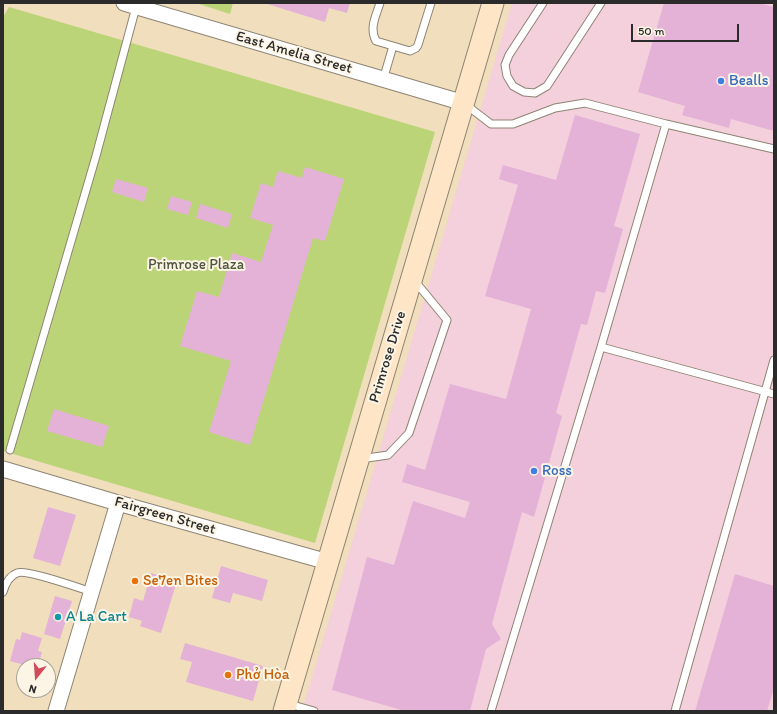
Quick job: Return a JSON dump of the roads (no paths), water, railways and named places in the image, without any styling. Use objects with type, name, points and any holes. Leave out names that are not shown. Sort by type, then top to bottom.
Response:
[{"type":"street","name":"Primrose Drive","points":[[285,707],[493,3]]},
{"type":"street","name":"East Amelia Street","points":[[133,4],[464,104]]},
{"type":"street","name":"Fairgreen Street","points":[[3,469],[328,562]]},
{"type":"street","points":[[56,711],[118,503]]},
{"type":"lane","points":[[380,3],[372,30],[376,41],[410,51],[418,45],[431,3]]},
{"type":"lane","points":[[543,3],[509,55],[505,65],[507,76],[513,86],[524,92],[535,93],[547,86],[601,3]]},
{"type":"lane","points":[[10,450],[96,156],[133,4]]},
{"type":"lane","points":[[384,80],[393,46]]},
{"type":"lane","points":[[464,104],[491,124],[513,124],[555,108],[585,103],[666,124],[774,149]]},
{"type":"lane","points":[[491,711],[601,347],[666,124]]},
{"type":"lane","points":[[358,459],[388,455],[410,433],[447,320],[412,277]]},
{"type":"lane","points":[[601,347],[774,394]]},
{"type":"lane","points":[[675,711],[774,360]]},
{"type":"lane","points":[[3,592],[12,575],[18,572],[36,574],[92,592]]},
{"type":"lane","points":[[285,707],[314,711]]},
{"type":"place","name":"Bealls","points":[[721,81]]},
{"type":"place","name":"Ross","points":[[534,471]]},
{"type":"place","name":"Se7en Bites","points":[[135,581]]},
{"type":"place","name":"A La Cart","points":[[58,617]]},
{"type":"place","name":"Phở Hòa","points":[[228,675]]},
{"type":"park label","name":"Primrose Plaza","points":[[196,265]]}]
